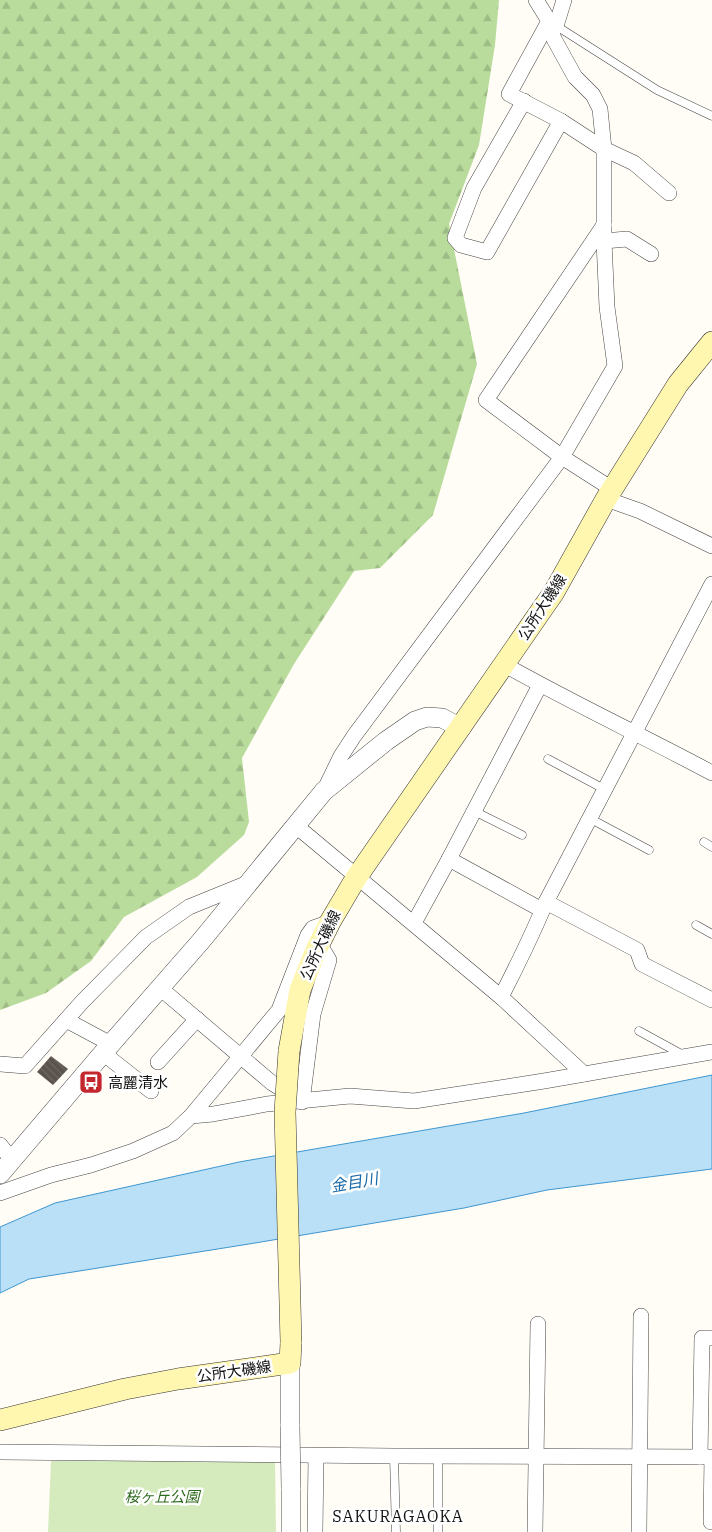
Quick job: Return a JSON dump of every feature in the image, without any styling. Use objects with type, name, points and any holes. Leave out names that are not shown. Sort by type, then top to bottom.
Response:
[{"type":"main road","name":"公所大磯線","points":[[0,1420],[125,1389],[291,1353],[285,1112],[289,1051],[300,990],[319,943],[356,878],[554,592],[609,494],[678,384],[712,342]]},
{"type":"street","points":[[324,791],[340,756],[354,736],[562,457],[615,366],[606,307],[604,149],[600,109],[593,95],[575,77],[554,39],[552,24],[536,0]]},
{"type":"street","points":[[564,0],[552,24],[509,94],[561,121],[604,149],[634,163],[669,194]]},
{"type":"street","points":[[524,101],[474,188],[455,238],[462,245],[488,252],[561,121]]},
{"type":"street","points":[[604,225],[486,400],[609,494],[640,511],[710,542]]},
{"type":"street","points":[[604,241],[627,239],[651,254]]},
{"type":"street","points":[[501,997],[524,954],[544,906],[712,584]]},
{"type":"street","points":[[504,665],[712,773]]},
{"type":"street","points":[[414,923],[540,685]]},
{"type":"street","points":[[6,1167],[201,941],[324,791],[386,741],[415,721],[427,717],[442,718],[461,728]]},
{"type":"street","points":[[295,825],[356,878],[414,923],[501,997],[584,1074]]},
{"type":"street","points":[[449,859],[637,950],[642,964],[712,1000]]},
{"type":"street","points":[[0,1064],[24,1066],[146,937],[189,907],[249,882]]},
{"type":"street","points":[[0,1193],[51,1175],[91,1165],[133,1151],[173,1133],[191,1116],[279,1010],[308,934],[313,928],[330,922]]},
{"type":"street","points":[[302,1102],[313,1014],[329,960],[319,943]]},
{"type":"street","points":[[160,988],[272,1083],[302,1102]]},
{"type":"street","points":[[158,1062],[197,1019]]},
{"type":"street","points":[[66,1020],[107,1049],[151,1090]]},
{"type":"street","points":[[191,1116],[267,1104],[350,1096],[414,1101],[712,1052]]},
{"type":"street","points":[[0,1145],[6,1167]]},
{"type":"street","points":[[639,1532],[641,1316]]},
{"type":"street","points":[[535,1532],[538,1324]]},
{"type":"street","points":[[700,1457],[702,1338],[712,1338]]},
{"type":"street","points":[[291,1353],[291,1532]]},
{"type":"street","points":[[0,1452],[316,1456],[712,1457],[711,1522]]},
{"type":"street","points":[[315,1532],[316,1456]]},
{"type":"lane","points":[[552,24],[657,90],[712,116]]},
{"type":"lane","points":[[548,760],[604,789]]},
{"type":"lane","points":[[474,811],[522,835]]},
{"type":"lane","points":[[589,818],[649,850]]},
{"type":"lane","points":[[696,925],[712,934]]},
{"type":"lane","points":[[639,1031],[687,1057]]},
{"type":"lane","points":[[394,1456],[396,1532]]},
{"type":"lane","points":[[438,1456],[438,1532]]},
{"type":"green space","points":[[0,0],[499,0],[495,45],[479,145],[449,224],[477,364],[433,515],[380,568],[354,571],[294,664],[242,758],[249,822],[244,835],[197,877],[124,917],[91,961],[46,993],[0,1010]]},
{"type":"green space","name":"桜ヶ丘公園","points":[[275,1460],[276,1532],[48,1532],[51,1461]]},
{"type":"water","name":"金目川","points":[[712,1075],[712,1169],[547,1190],[464,1208],[29,1279],[0,1293],[0,1227],[55,1203],[239,1162],[524,1113]]},
{"type":"building","points":[[51,1056],[68,1069],[53,1085],[37,1072]]},
{"type":"place","name":"高麗清水","points":[[91,1082]]},
{"type":"district","name":"SAKURAGAOKA","points":[[398,1516]]}]
